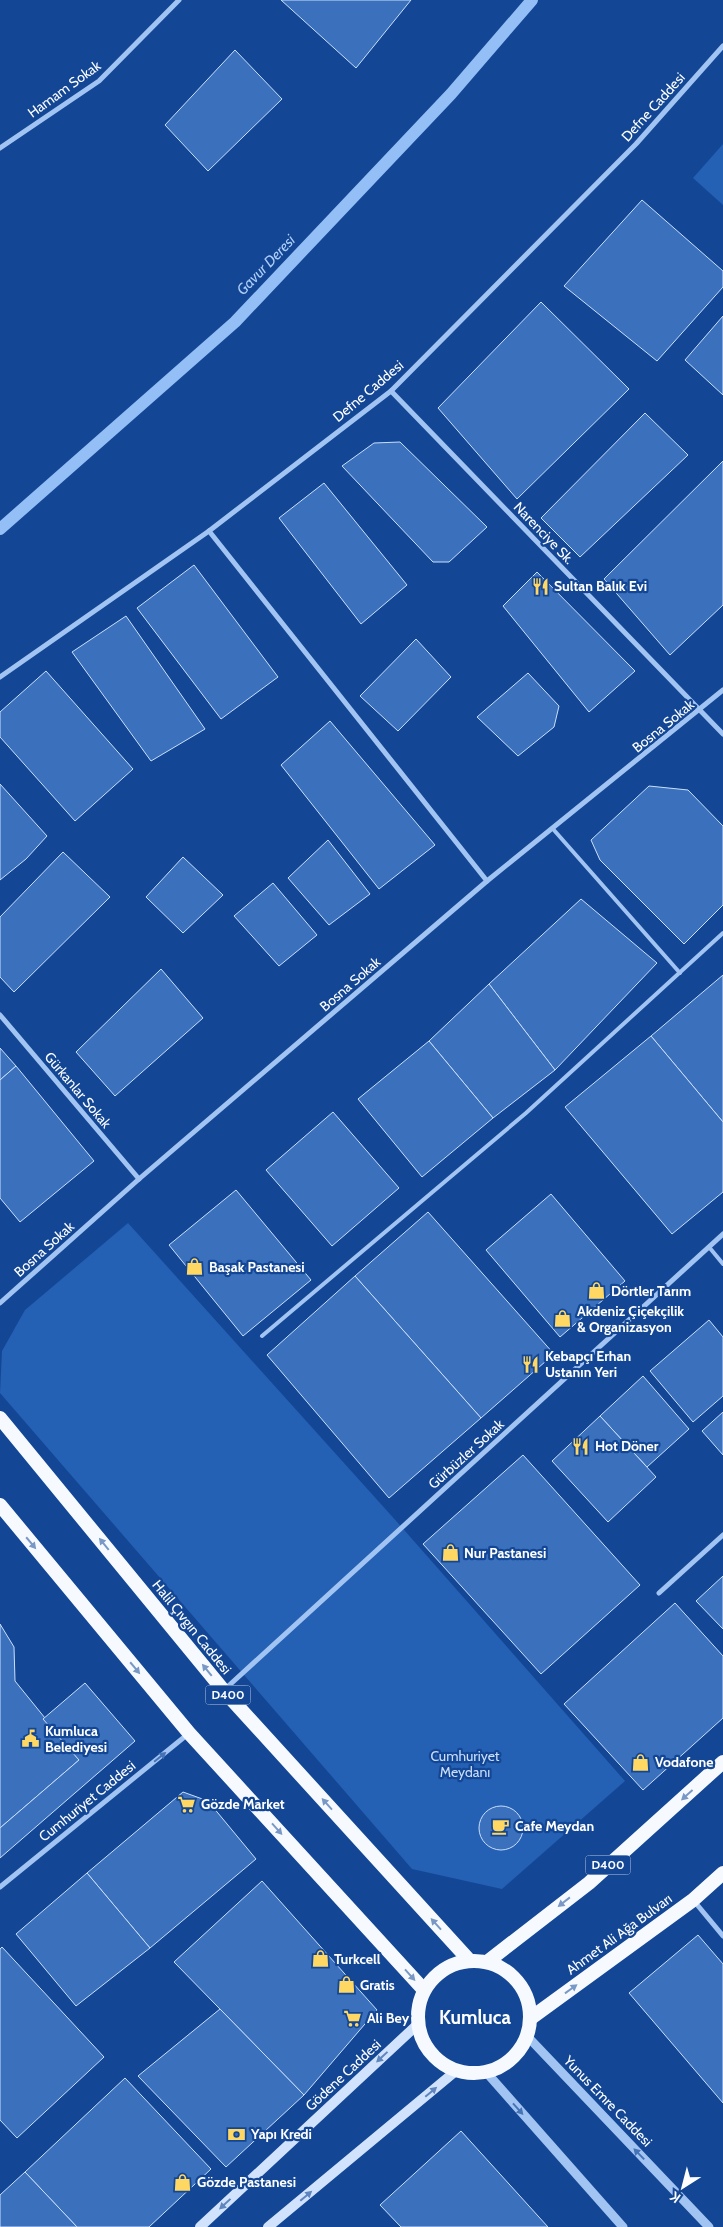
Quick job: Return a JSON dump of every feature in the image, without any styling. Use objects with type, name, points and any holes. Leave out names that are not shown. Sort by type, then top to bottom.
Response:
[{"type":"highway","name":"Halil Çıvgın Caddesi","points":[[0,1418],[224,1691],[469,1960]]},
{"type":"highway","points":[[0,1505],[189,1733],[424,1990]]},
{"type":"highway","name":"D400","points":[[487,1962],[589,1883],[723,1762]]},
{"type":"highway","name":"Ahmet Ali Ağa Bulvarı","points":[[531,2018],[693,1900],[723,1873]]},
{"type":"highway","points":[[469,1960],[487,1962],[505,1969],[519,1982],[528,1999],[531,2018],[528,2037],[518,2053],[504,2066],[486,2072],[471,2073],[456,2070],[431,2054],[422,2040],[418,2024],[418,2008],[424,1990],[435,1975],[451,1965],[469,1960]]},
{"type":"main road","name":"Gödene Caddesi","points":[[200,2227],[418,2024]]},
{"type":"main road","points":[[268,2227],[456,2070]]},
{"type":"street","name":"Hamam Sokak","points":[[0,148],[99,81],[179,0]]},
{"type":"street","name":"Defne Caddesi","points":[[0,677],[209,531],[391,391],[636,144],[723,46]]},
{"type":"street","name":"Narenciye Sk.","points":[[391,391],[723,734]]},
{"type":"street","points":[[209,531],[487,881]]},
{"type":"street","name":"Bosna Sokak","points":[[0,1303],[138,1179],[487,881],[701,710],[723,690]]},
{"type":"street","name":"Gürkanlar Sokak","points":[[0,1015],[138,1179]]},
{"type":"street","name":"Gürbüzler Sokak","points":[[224,1691],[723,1234]]},
{"type":"street","points":[[659,1592],[723,1535]]},
{"type":"street","name":"Cumhuriyet Caddesi","points":[[0,1887],[189,1733]]},
{"type":"street","points":[[693,1900],[723,1936]]},
{"type":"street","name":"Yunus Emre Caddesi","points":[[528,2037],[709,2227]]},
{"type":"street","points":[[486,2072],[623,2227]]},
{"type":"lane","points":[[553,829],[680,974]]},
{"type":"lane","points":[[262,1336],[526,1113],[723,933]]},
{"type":"lane","points":[[709,1248],[723,1264]]},
{"type":"green space","points":[[723,144],[723,205],[693,178]]},
{"type":"green space","name":"Cumhuriyet Meydanı","points":[[128,1223],[398,1523],[625,1781],[502,1889],[412,1869],[0,1393],[2,1351],[25,1310]]},
{"type":"building","points":[[281,0],[411,0],[356,68]]},
{"type":"building","points":[[235,50],[282,99],[208,171],[165,125]]},
{"type":"building","points":[[642,200],[723,271],[723,287],[657,361],[564,286]]},
{"type":"building","points":[[541,302],[629,389],[517,499],[438,408]]},
{"type":"building","points":[[723,316],[723,395],[685,360]]},
{"type":"building","points":[[645,413],[688,455],[580,557],[541,518]]},
{"type":"building","points":[[400,442],[487,527],[449,562],[433,562],[342,466],[374,443]]},
{"type":"building","points":[[723,461],[723,605],[670,655],[604,579]]},
{"type":"building","points":[[324,483],[407,585],[361,624],[279,518]]},
{"type":"building","points":[[194,565],[278,677],[221,719],[137,608]]},
{"type":"building","points":[[537,572],[635,671],[589,712],[503,606]]},
{"type":"building","points":[[126,616],[205,729],[151,761],[72,652]]},
{"type":"building","points":[[416,639],[451,677],[398,731],[360,696]]},
{"type":"building","points":[[46,671],[133,769],[75,821],[0,737],[0,712]]},
{"type":"building","points":[[528,673],[559,706],[554,727],[518,756],[477,717]]},
{"type":"building","points":[[330,721],[435,845],[379,889],[281,765]]},
{"type":"building","points":[[0,784],[47,836],[26,859],[0,880]]},
{"type":"building","points":[[649,786],[688,790],[723,826],[723,905],[684,944],[600,860],[591,840]]},
{"type":"building","points":[[328,840],[370,894],[329,925],[288,878]]},
{"type":"building","points":[[63,852],[110,897],[14,992],[0,977],[0,917]]},
{"type":"building","points":[[183,857],[223,895],[183,933],[146,897]]},
{"type":"building","points":[[273,883],[317,935],[279,966],[234,916]]},
{"type":"building","points":[[581,899],[657,963],[555,1070],[489,984]]},
{"type":"building","points":[[161,969],[203,1018],[115,1096],[76,1052]]},
{"type":"building","points":[[723,975],[723,1122],[651,1036]]},
{"type":"building","points":[[489,984],[555,1070],[493,1118],[429,1041]]},
{"type":"building","points":[[651,1036],[723,1122],[723,1192],[672,1234],[565,1107]]},
{"type":"building","points":[[429,1041],[493,1118],[422,1177],[358,1099]]},
{"type":"building","points":[[0,1048],[16,1066],[0,1080]]},
{"type":"building","points":[[16,1066],[94,1161],[20,1222],[0,1198],[0,1080]]},
{"type":"building","points":[[333,1112],[399,1188],[332,1246],[266,1170]]},
{"type":"building","points":[[236,1190],[311,1280],[243,1336],[169,1245]]},
{"type":"building","points":[[551,1194],[625,1281],[560,1337],[486,1250]]},
{"type":"building","points":[[428,1212],[554,1354],[481,1418],[355,1276]]},
{"type":"building","points":[[355,1276],[481,1418],[389,1498],[267,1355]]},
{"type":"building","points":[[709,1320],[723,1337],[723,1396],[693,1422],[650,1371]]},
{"type":"building","points":[[643,1376],[689,1429],[647,1467],[600,1416]]},
{"type":"building","points":[[723,1412],[723,1455],[702,1431]]},
{"type":"building","points":[[600,1416],[656,1477],[608,1522],[552,1461]]},
{"type":"building","points":[[523,1455],[640,1585],[541,1674],[423,1544]]},
{"type":"building","points":[[723,1576],[723,1629],[696,1601]]},
{"type":"building","points":[[675,1603],[723,1656],[723,1718],[643,1790],[564,1704]]},
{"type":"building","name":"Kumluca Belediyesi","points":[[0,1624],[14,1647],[15,1681],[79,1760],[0,1828]]},
{"type":"building","points":[[85,1683],[135,1741],[0,1858],[0,1828],[79,1760],[43,1719]]},
{"type":"building","points":[[183,1792],[208,1801],[256,1859],[150,1948],[87,1873]]},
{"type":"building","name":"Cafe Meydan","points":[[505,1806],[517,1812],[522,1819],[522,1837],[517,1844],[510,1849],[497,1850],[489,1847],[482,1840],[479,1824],[482,1816],[489,1809]]},
{"type":"building","points":[[87,1873],[150,1948],[76,2006],[16,1934]]},
{"type":"building","points":[[262,1881],[377,2010],[304,2095],[174,1962]]},
{"type":"building","points":[[698,1935],[723,1964],[723,2103],[629,1993]]},
{"type":"building","points":[[2,1947],[104,2057],[17,2138],[0,2120],[0,1949]]},
{"type":"building","points":[[220,2009],[304,2095],[226,2167],[138,2076]]},
{"type":"building","points":[[125,2078],[211,2169],[149,2227],[77,2227],[25,2172]]},
{"type":"building","points":[[461,2131],[548,2227],[401,2227],[380,2205]]},
{"type":"building","points":[[25,2172],[77,2227],[0,2227],[0,2195]]},
{"type":"waterway","name":"Gavur Deresi","points":[[0,529],[235,322],[451,94],[532,0]]},
{"type":"place","name":"Sultan Balık Evi","points":[[540,586]]},
{"type":"place","name":"Başak Pastanesi","points":[[195,1267]]},
{"type":"place","name":"Dörtler Tarım","points":[[597,1291]]},
{"type":"place","name":"Akdeniz Çiçekçilik & Organizasyon","points":[[563,1319]]},
{"type":"place","name":"Kebapçı Erhan Ustanın Yeri","points":[[531,1364]]},
{"type":"place","name":"Hot Döner","points":[[581,1446]]},
{"type":"place","name":"Nur Pastanesi","points":[[450,1553]]},
{"type":"place","name":"Kumluca Belediyesi","points":[[31,1739]]},
{"type":"place","name":"Vodafone","points":[[641,1762]]},
{"type":"place","name":"Gözde Market","points":[[187,1804]]},
{"type":"place","name":"Cafe Meydan","points":[[501,1826]]},
{"type":"place","name":"Turkcell","points":[[320,1959]]},
{"type":"place","name":"Gratis","points":[[346,1985]]},
{"type":"place","name":"Ali Bey","points":[[353,2018]]},
{"type":"place","name":"Yapı Kredi","points":[[237,2134]]},
{"type":"place","name":"Gözde Pastanesi","points":[[183,2182]]},
{"type":"district","name":"Kumluca","points":[[475,2017]]}]
